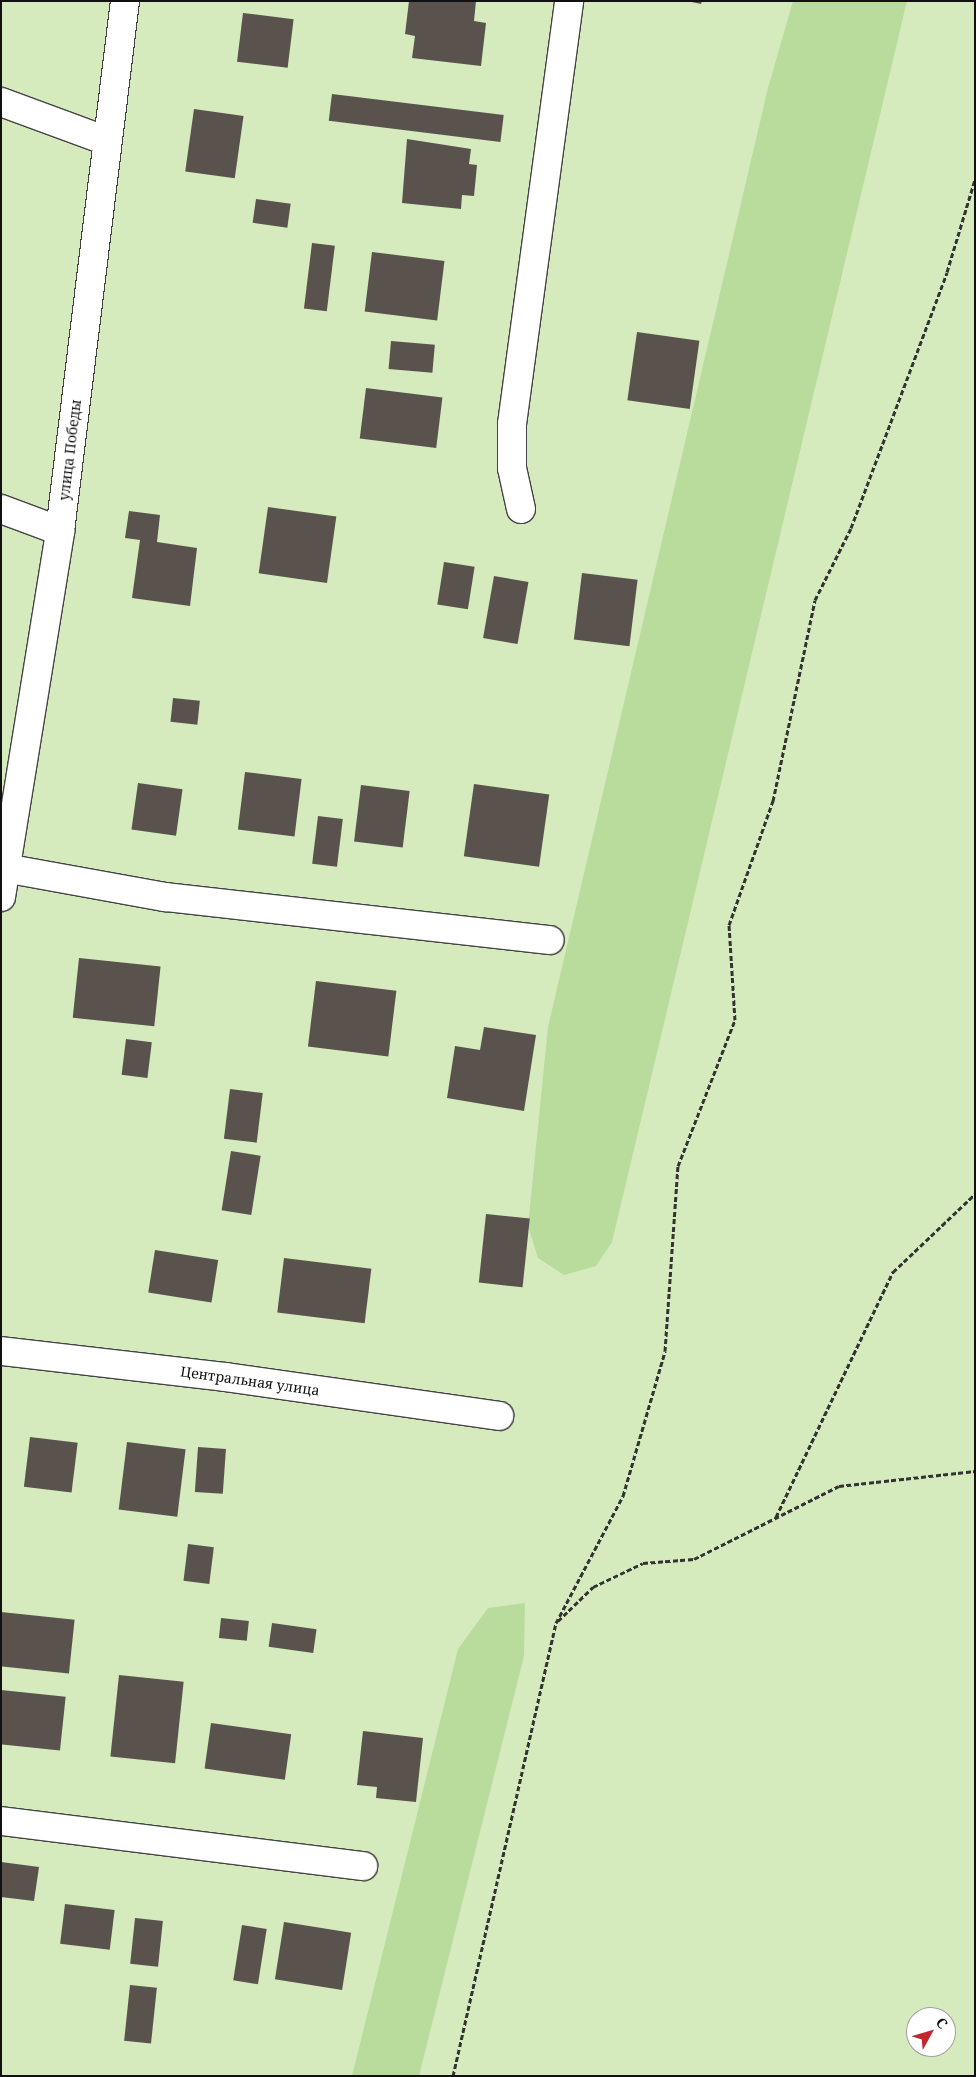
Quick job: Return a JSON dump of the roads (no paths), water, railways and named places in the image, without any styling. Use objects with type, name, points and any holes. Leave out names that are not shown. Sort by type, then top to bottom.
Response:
[{"type":"street","name":"улица Победы","points":[[1,897],[60,531],[125,1]]},
{"type":"street","points":[[521,509],[512,468],[512,424],[570,1]]},
{"type":"street","points":[[1,102],[107,141]]},
{"type":"street","points":[[1,509],[60,531]]},
{"type":"street","points":[[5,868],[165,897],[550,940]]},
{"type":"street","name":"Центральная улица","points":[[1,1351],[226,1377],[499,1416]]},
{"type":"street","points":[[1,1821],[364,1866]]}]
